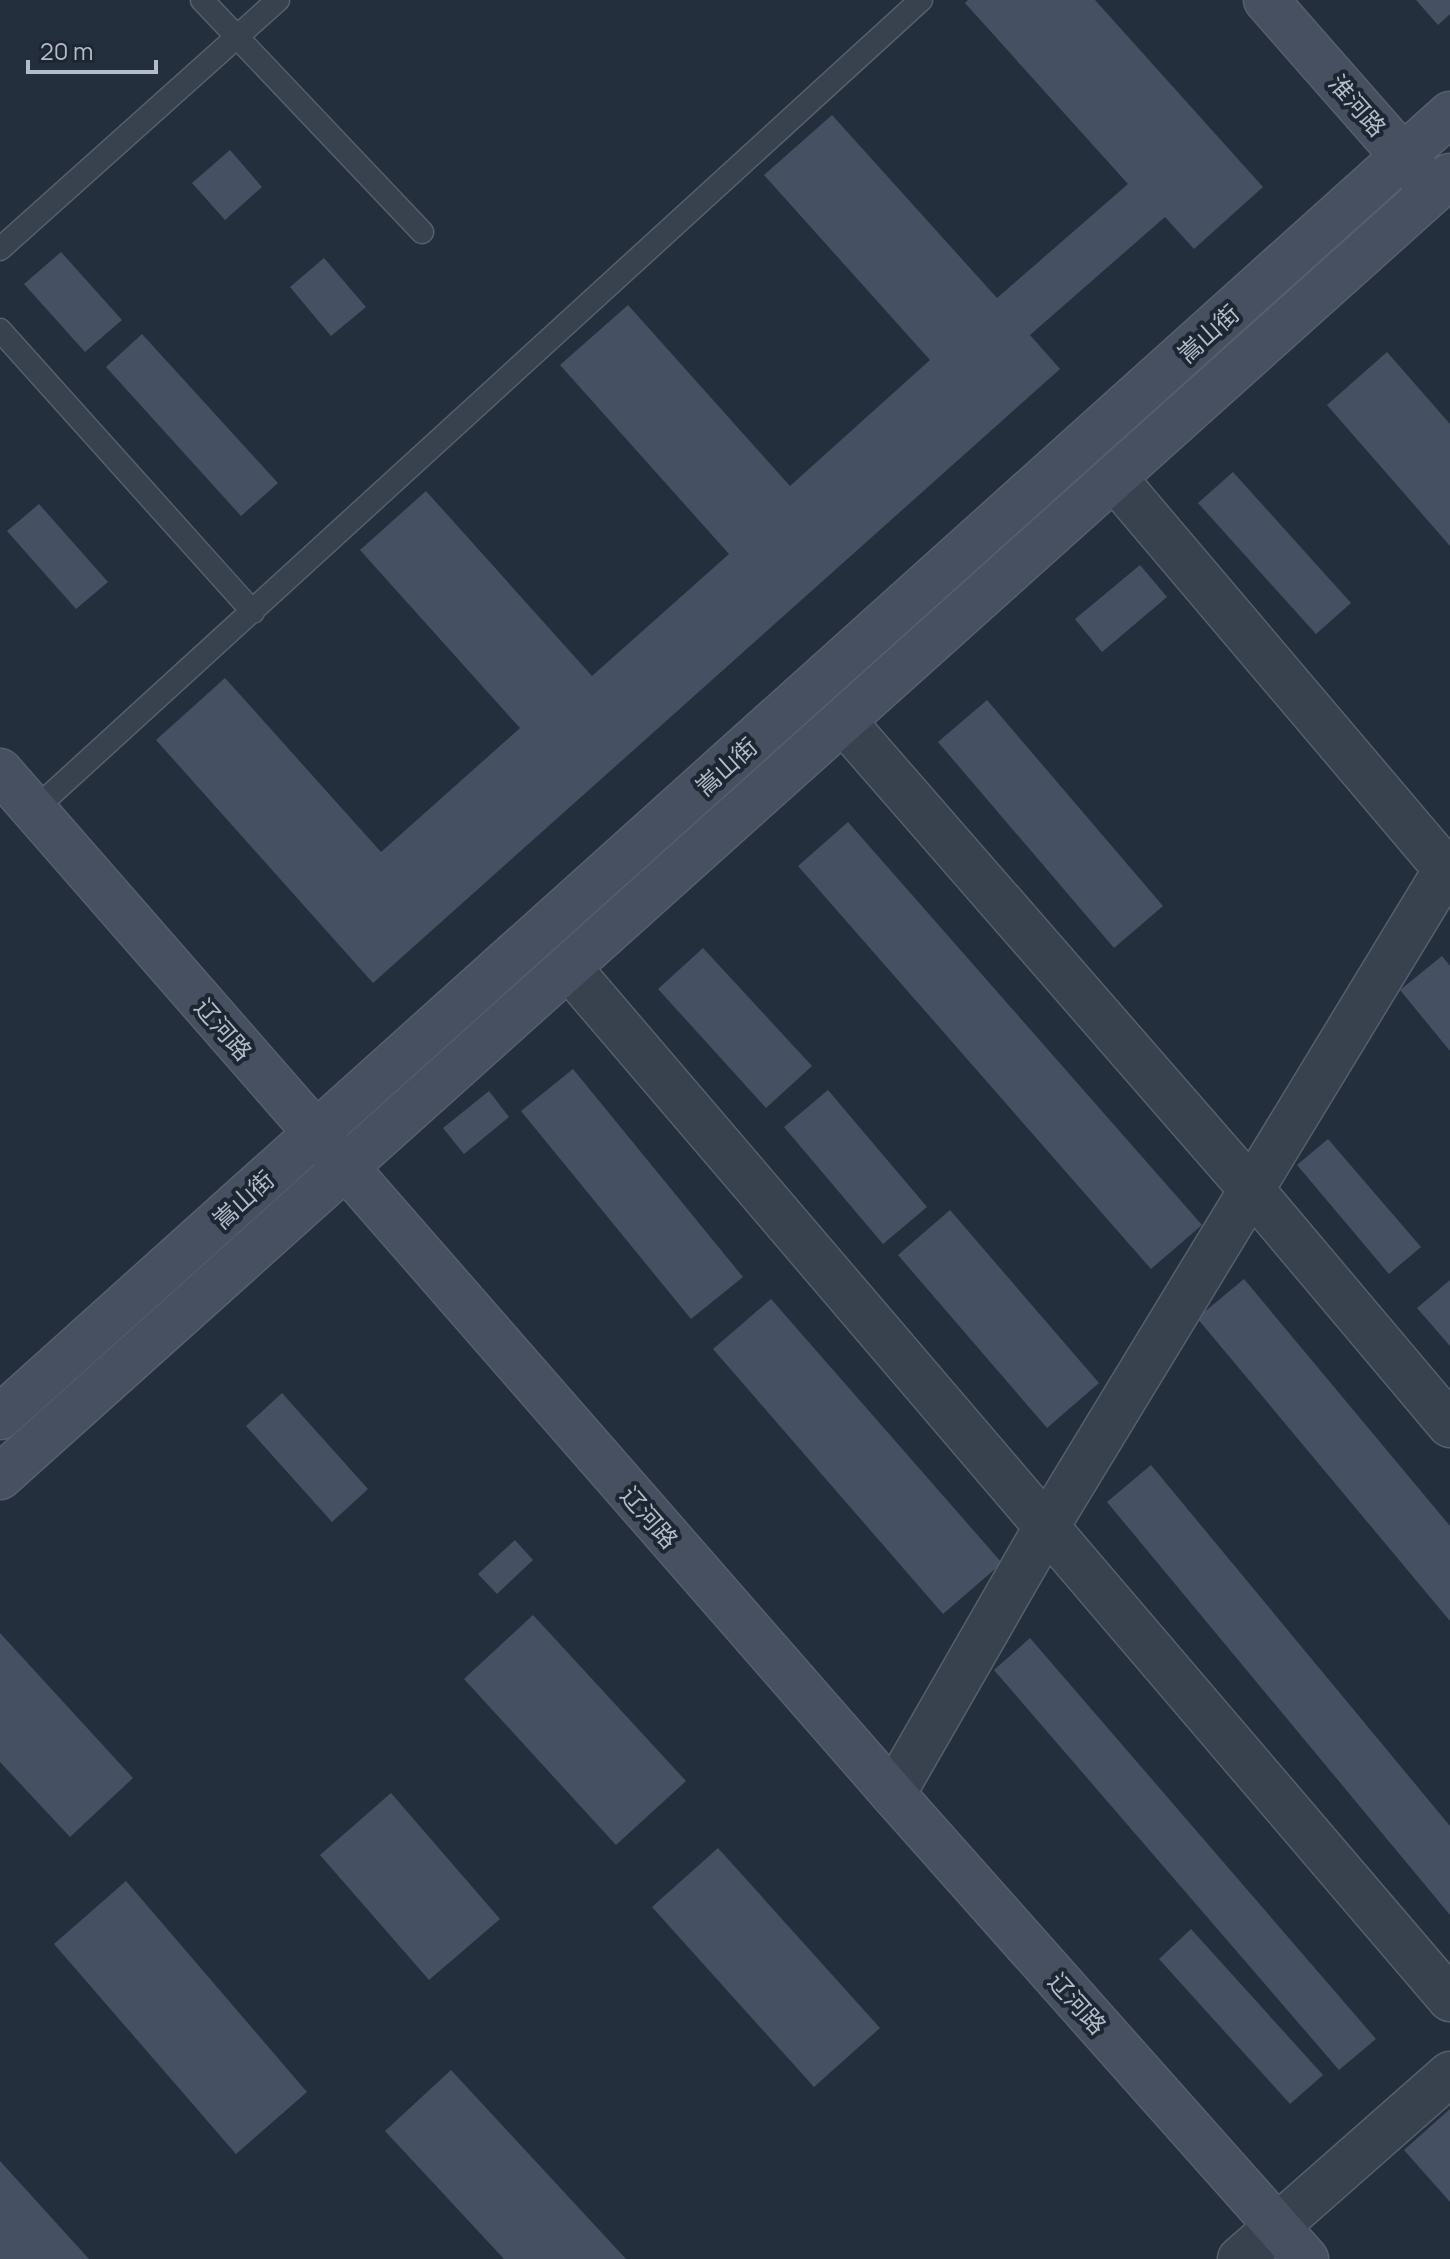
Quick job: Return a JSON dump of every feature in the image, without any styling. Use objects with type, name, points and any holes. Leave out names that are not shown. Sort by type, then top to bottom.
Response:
[{"type":"main road","name":"淮河路","points":[[1266,0],[1404,157],[1444,192]]},
{"type":"main road","name":"嵩山街","points":[[0,1417],[1450,114]]},
{"type":"main road","name":"嵩山街","points":[[0,1477],[1115,479],[1444,192]]},
{"type":"main road","name":"辽河路","points":[[0,771],[344,1169],[1306,2259]]},
{"type":"street","points":[[893,1794],[1047,1526],[1449,869],[1115,479]]},
{"type":"street","points":[[844,722],[1251,1189],[1450,1425]]},
{"type":"street","points":[[569,968],[1450,1999]]},
{"type":"street","points":[[1240,2259],[1450,2074]]},
{"type":"lane","points":[[202,0],[234,38],[422,232]]},
{"type":"lane","points":[[0,249],[278,0]]},
{"type":"lane","points":[[34,810],[921,0]]},
{"type":"lane","points":[[0,330],[253,612]]},
{"type":"building","points":[[968,0],[1095,0],[1263,187],[1194,249],[1165,217],[1030,335],[1060,369],[373,983],[156,740],[225,678],[381,852],[520,728],[360,550],[426,491],[592,676],[729,554],[560,365],[628,305],[790,486],[930,360],[764,175],[832,115],[997,298],[1128,184],[965,3]]},
{"type":"building","points":[[1416,0],[1450,0],[1450,14],[1438,25]]},
{"type":"building","points":[[230,150],[262,187],[225,220],[192,183]]},
{"type":"building","points":[[61,252],[122,320],[85,352],[24,284]]},
{"type":"building","points":[[324,258],[366,307],[331,336],[290,287]]},
{"type":"building","points":[[142,334],[278,483],[241,516],[106,367]]},
{"type":"building","points":[[1387,352],[1450,424],[1450,546],[1327,405]]},
{"type":"building","points":[[1233,472],[1351,603],[1316,634],[1198,503]]},
{"type":"building","points":[[39,504],[108,582],[76,609],[7,531]]},
{"type":"building","points":[[1140,565],[1167,597],[1102,652],[1075,619]]},
{"type":"building","points":[[987,700],[1163,906],[1114,948],[938,742]]},
{"type":"building","points":[[848,822],[1202,1225],[1151,1269],[798,866]]},
{"type":"building","points":[[703,948],[812,1066],[766,1108],[658,989]]},
{"type":"building","points":[[1442,956],[1450,966],[1450,1051],[1400,990]]},
{"type":"building","points":[[573,1069],[743,1277],[691,1319],[521,1111]]},
{"type":"building","points":[[828,1090],[927,1207],[883,1244],[784,1127]]},
{"type":"building","points":[[489,1091],[509,1117],[464,1154],[443,1128]]},
{"type":"building","points":[[1328,1139],[1421,1247],[1389,1274],[1297,1165]]},
{"type":"building","points":[[950,1210],[1099,1383],[1047,1428],[898,1255]]},
{"type":"building","points":[[1244,1279],[1450,1526],[1450,1621],[1197,1318]]},
{"type":"building","points":[[1450,1280],[1450,1346],[1417,1308]]},
{"type":"building","points":[[771,1299],[1002,1563],[943,1614],[713,1349]]},
{"type":"building","points":[[282,1393],[368,1489],[332,1522],[246,1426]]},
{"type":"building","points":[[1151,1465],[1450,1826],[1450,1915],[1107,1502]]},
{"type":"building","points":[[515,1540],[533,1560],[497,1594],[478,1574]]},
{"type":"building","points":[[533,1615],[686,1781],[616,1845],[464,1679]]},
{"type":"building","points":[[0,1633],[133,1778],[70,1837],[0,1762]]},
{"type":"building","points":[[1030,1638],[1376,2039],[1339,2070],[994,1670]]},
{"type":"building","points":[[391,1793],[500,1919],[429,1980],[320,1855]]},
{"type":"building","points":[[718,1848],[880,2028],[814,2087],[652,1907]]},
{"type":"building","points":[[126,1881],[307,2092],[236,2154],[54,1944]]},
{"type":"building","points":[[1191,1929],[1323,2075],[1290,2104],[1159,1959]]},
{"type":"building","points":[[451,2070],[626,2259],[504,2259],[385,2131]]},
{"type":"building","points":[[1450,2109],[1450,2202],[1404,2150]]},
{"type":"building","points":[[0,2161],[89,2259],[0,2259]]}]
